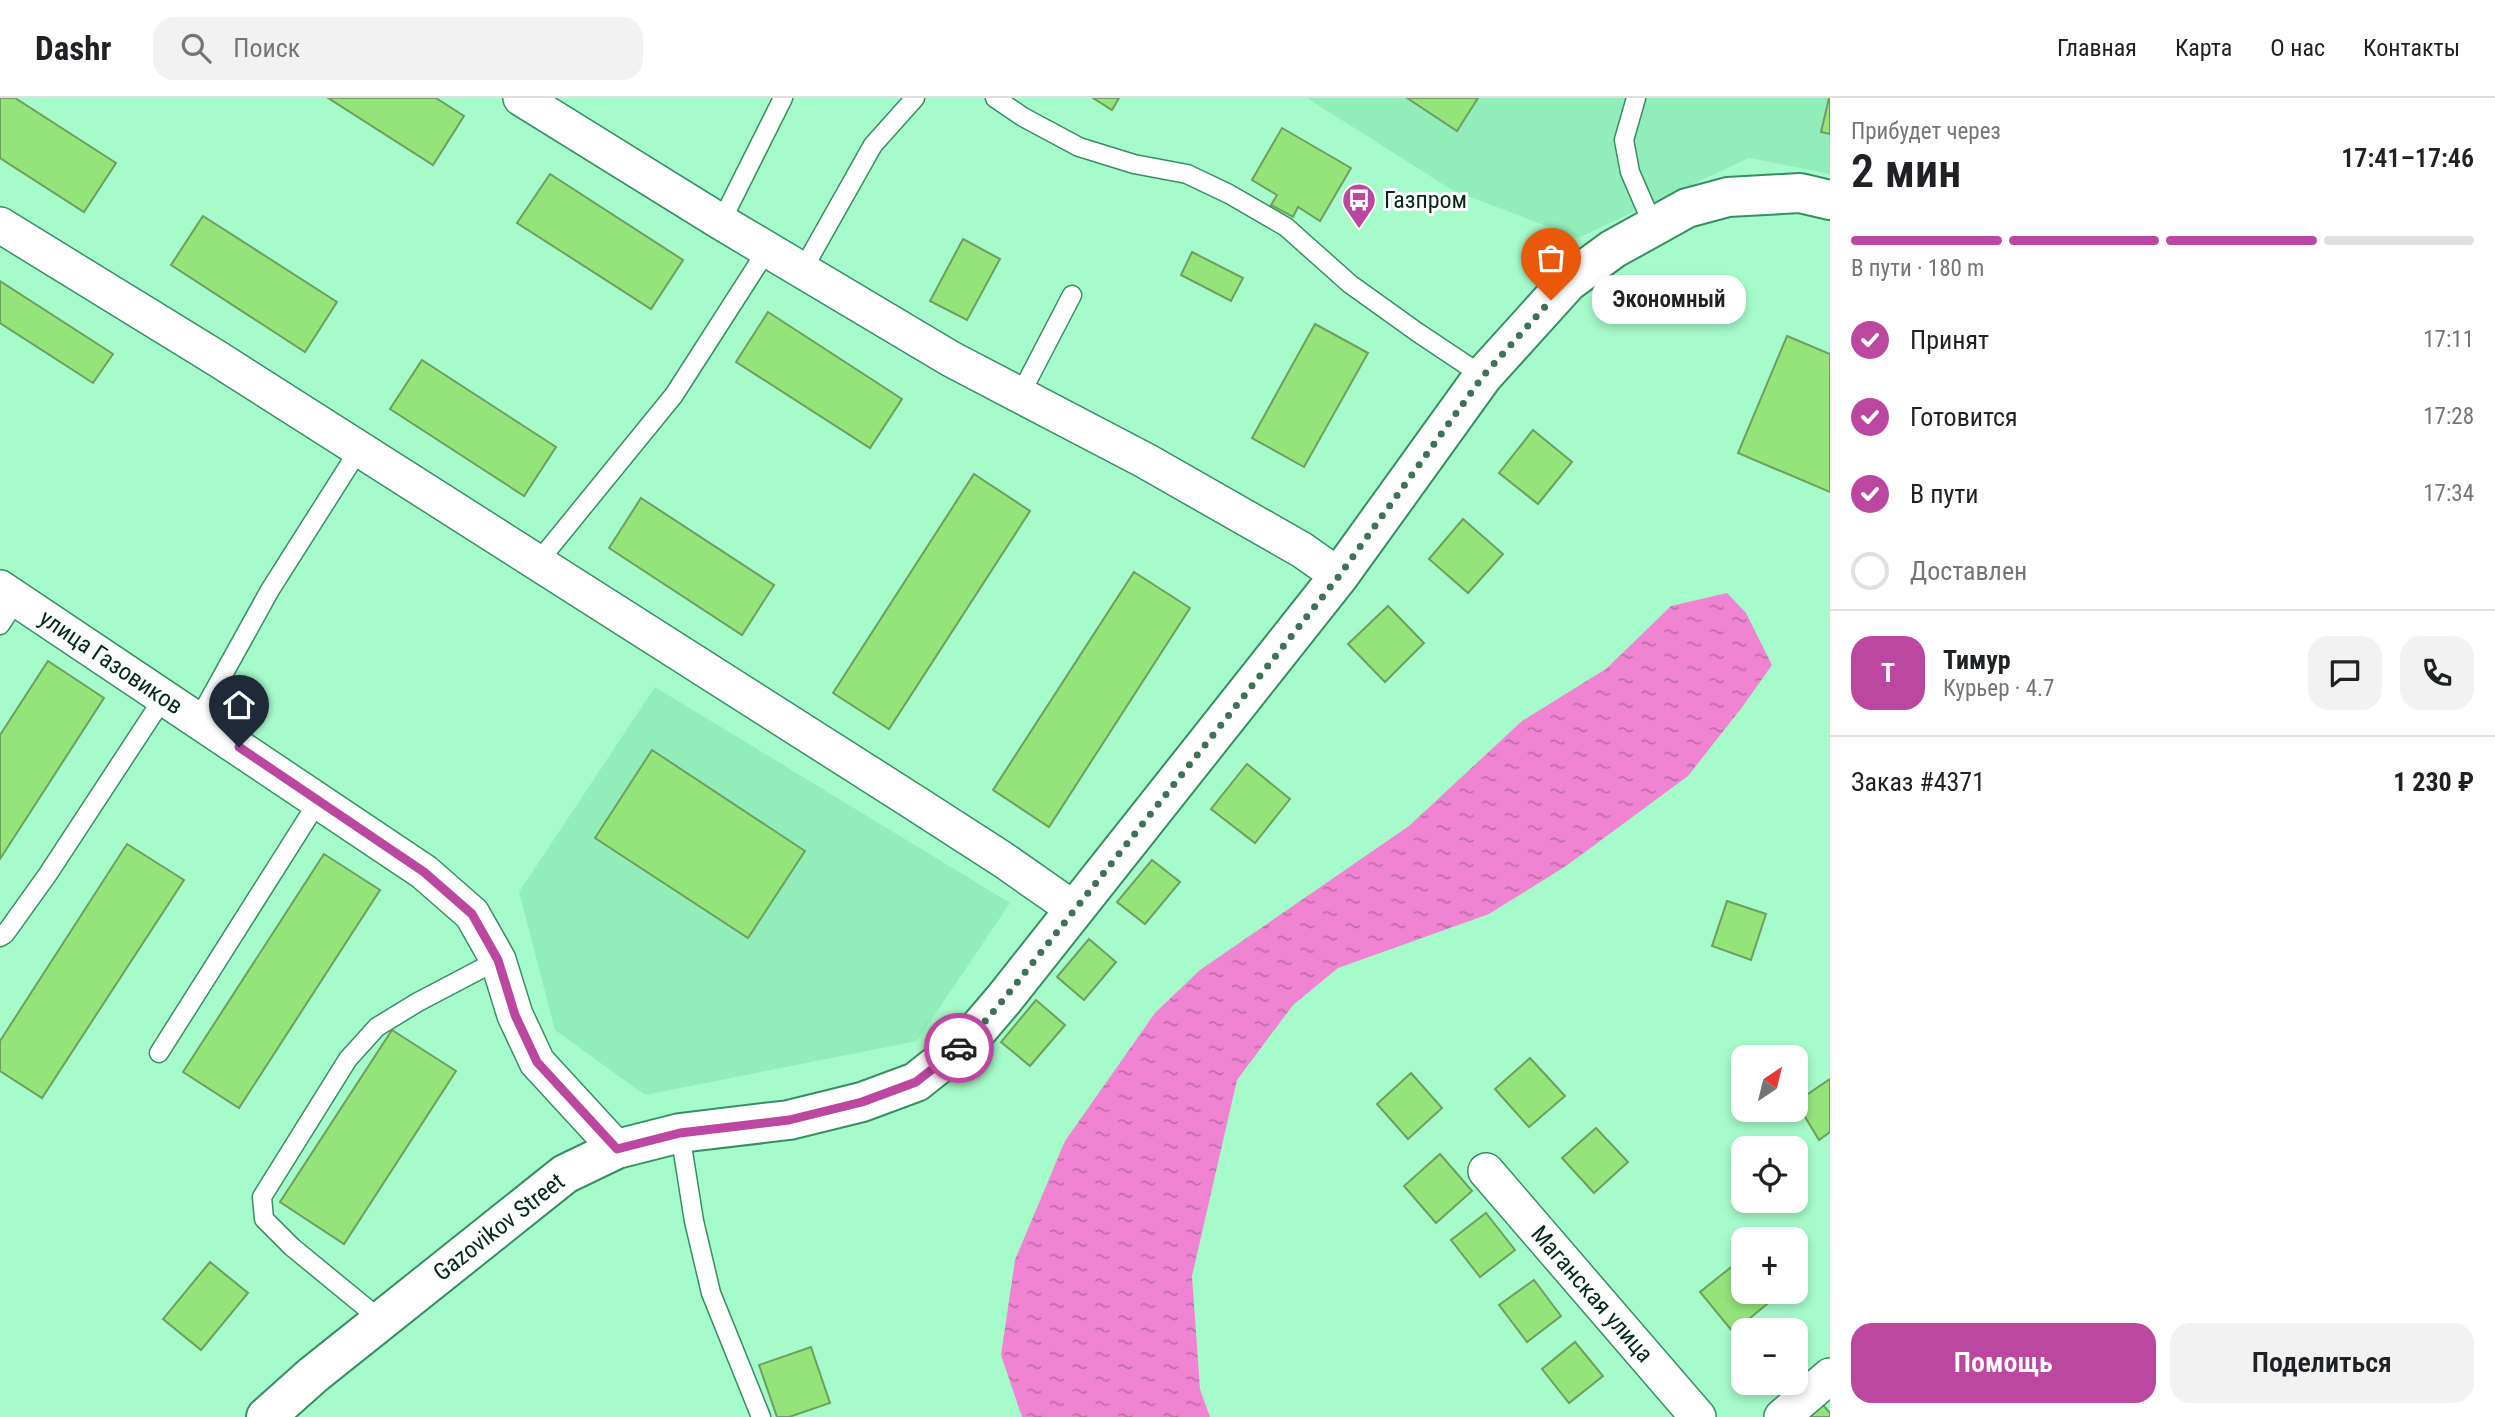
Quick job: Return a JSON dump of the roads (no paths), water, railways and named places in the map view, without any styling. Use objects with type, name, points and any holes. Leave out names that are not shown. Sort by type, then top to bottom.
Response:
[{"type":"street","points":[[521,98],[767,250],[951,359],[1158,468],[1302,550],[1339,576]]},
{"type":"street","name":"Gazovikov Street","points":[[267,1417],[313,1375],[565,1174],[617,1149],[680,1133],[789,1120],[862,1102],[916,1082],[969,1040],[1339,576],[1483,376],[1568,282],[1613,249],[1688,208],[1728,197],[1800,193],[1830,200]]},
{"type":"street","points":[[0,225],[538,562],[968,837],[1074,910]]},
{"type":"street","name":"улица Газовиков","points":[[6,604],[164,697],[319,800],[424,872],[472,914],[498,960],[515,1015],[537,1062],[617,1149]]},
{"type":"street","name":"Маганская улица","points":[[1486,1171],[1698,1417]]},
{"type":"street","points":[[1782,1417],[1830,1376]]},
{"type":"lane","points":[[721,222],[783,98]]},
{"type":"lane","points":[[802,271],[873,145],[915,98]]},
{"type":"lane","points":[[995,98],[1023,117],[1079,147],[1134,164],[1187,174],[1230,194],[1286,227],[1350,284],[1483,376]]},
{"type":"lane","points":[[1636,98],[1624,141],[1630,172],[1653,225]]},
{"type":"lane","points":[[538,562],[674,395],[767,250]]},
{"type":"lane","points":[[1020,395],[1072,295]]},
{"type":"lane","points":[[198,720],[270,590],[359,448]]},
{"type":"lane","points":[[0,937],[5,934],[48,874],[164,697]]},
{"type":"lane","points":[[159,1053],[319,800]]},
{"type":"lane","points":[[381,1320],[292,1247],[264,1219],[262,1197],[348,1059],[377,1027],[498,960]]},
{"type":"lane","points":[[680,1133],[694,1221],[711,1293],[761,1417]]},
{"type":"water","points":[[1727,593],[1746,613],[1772,665],[1688,776],[1566,866],[1489,914],[1338,968],[1293,1005],[1237,1080],[1192,1276],[1200,1389],[1210,1417],[1022,1417],[1001,1355],[1015,1260],[1065,1141],[1155,1013],[1200,970],[1409,826],[1522,721],[1606,669],[1671,606]]},
{"type":"place","name":"Газпром","points":[[1359,230]]},
{"type":"place","name":"Экономный","points":[[1551,300]]}]
